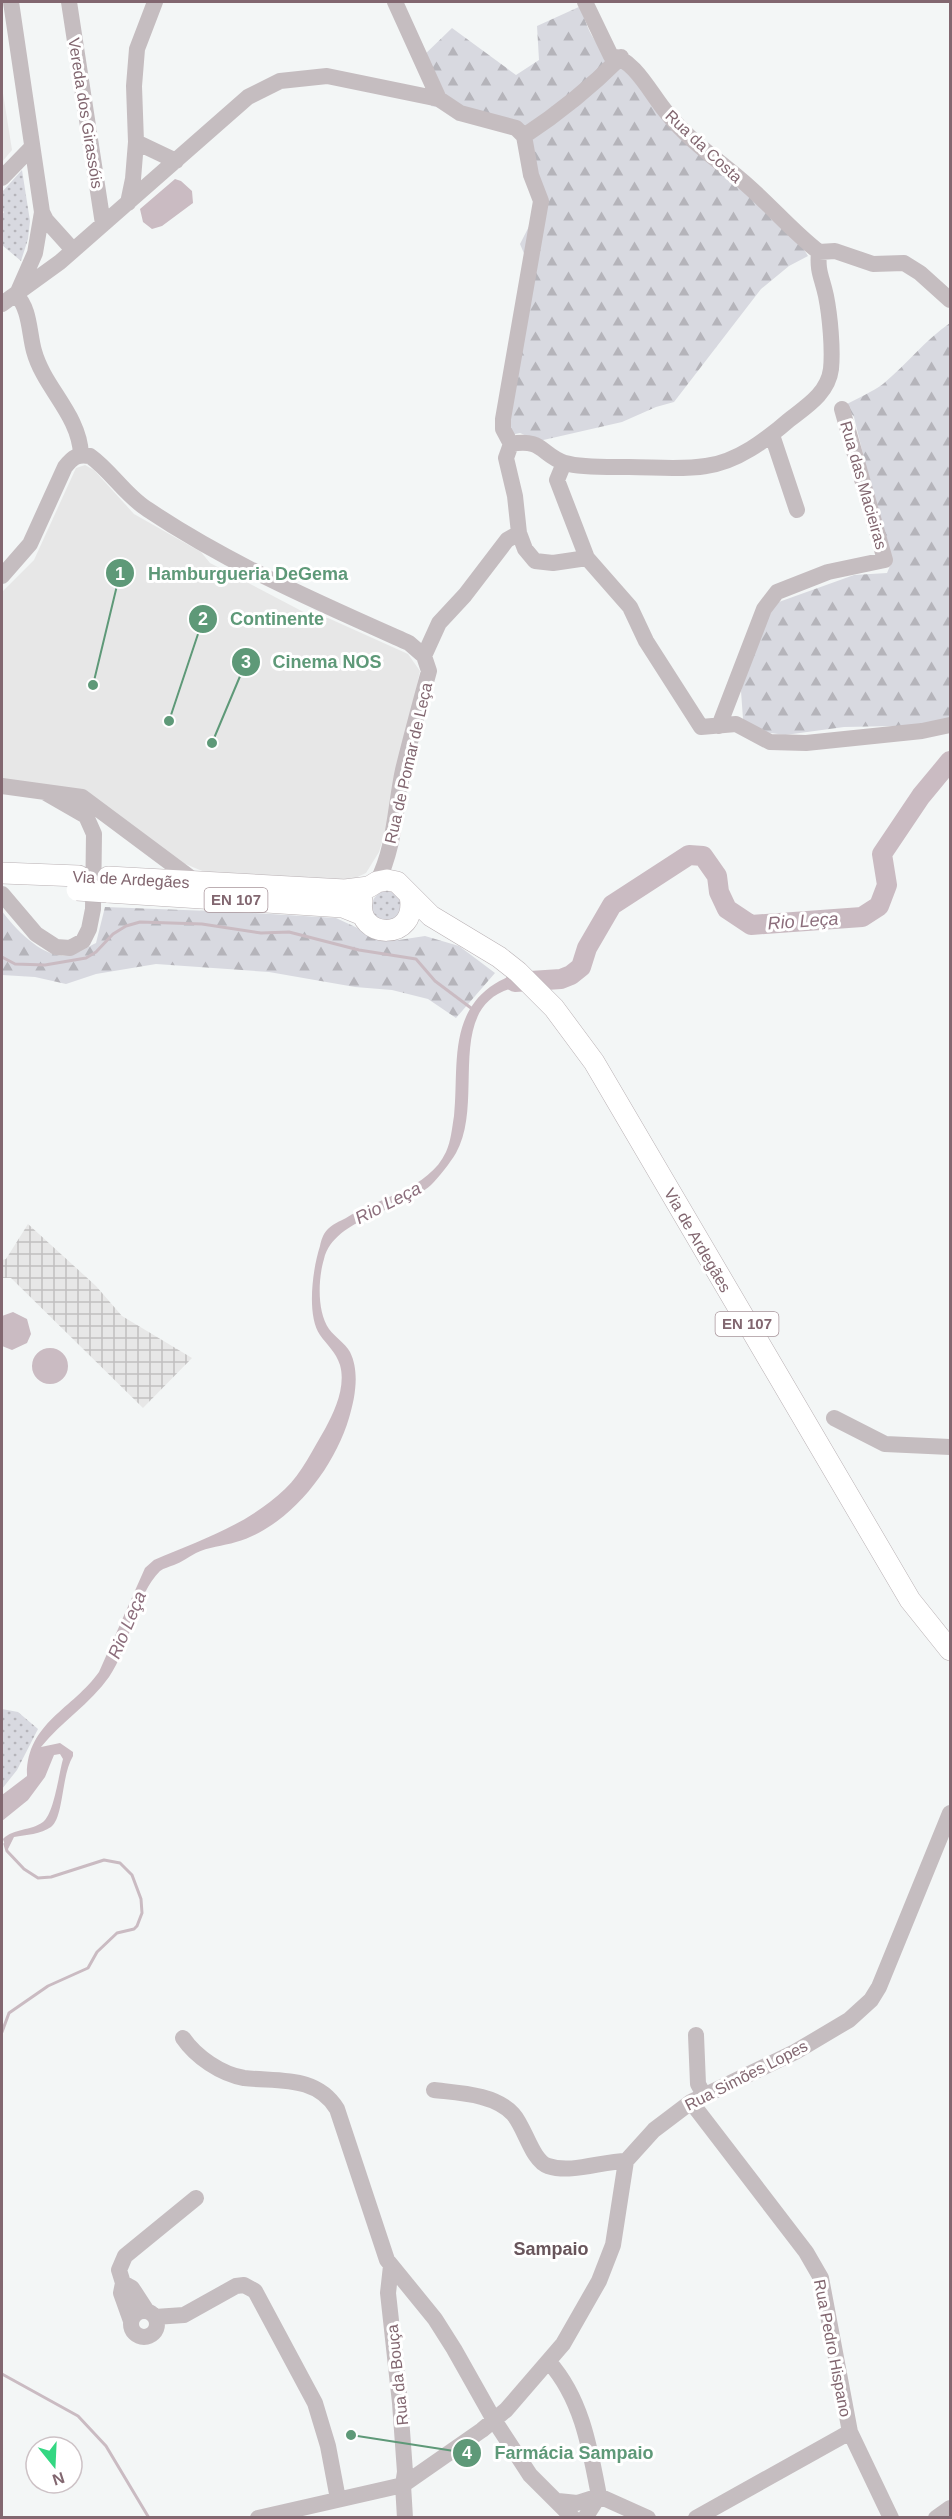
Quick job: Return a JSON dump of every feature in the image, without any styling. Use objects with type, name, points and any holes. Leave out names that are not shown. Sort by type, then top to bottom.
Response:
[{"type":"main road","name":"Via de Ardegães","points":[[2,873],[78,883],[344,906],[363,915],[376,929],[386,931],[404,924],[423,923],[459,933]]},
{"type":"main road","name":"Via de Ardegães","points":[[108,885],[196,882],[345,890],[397,882],[431,916],[499,957],[554,1008],[594,1062],[910,1599],[947,1644]]},
{"type":"main road","name":"Via de Ardegães","points":[[2,887],[78,883]]},
{"type":"main road","points":[[363,915],[361,905],[363,896],[373,884]]},
{"type":"main road","points":[[404,924],[410,916],[412,906],[410,896]]},
{"type":"street","points":[[11,2],[42,212],[46,220],[73,250]]},
{"type":"street","name":"Vereda dos Girassóis","points":[[69,2],[103,224]]},
{"type":"street","points":[[128,203],[133,179],[136,142],[134,86],[137,49],[155,2]]},
{"type":"street","points":[[395,2],[439,99]]},
{"type":"street","name":"Rua da Costa","points":[[585,2],[611,56],[621,57],[630,65],[668,115],[690,137],[773,208],[798,236],[819,252]]},
{"type":"street","points":[[524,136],[553,117],[595,83],[621,57]]},
{"type":"street","points":[[2,304],[52,268],[248,97],[280,81],[327,76],[439,99],[460,113],[516,128],[524,136],[531,175],[541,201],[530,279],[510,371],[503,419],[502,429],[511,444]]},
{"type":"street","points":[[136,142],[176,161]]},
{"type":"street","points":[[2,178],[32,147]]},
{"type":"street","points":[[16,295],[35,253],[42,212]]},
{"type":"street","points":[[511,444],[525,441],[537,445],[564,463],[610,467],[709,466],[734,458],[772,435],[825,389],[831,369],[826,295],[817,268],[819,252],[835,251],[873,264],[904,263],[920,273],[951,300]]},
{"type":"street","points":[[35,253],[52,268]]},
{"type":"street","points":[[16,295],[23,301],[34,352],[77,431],[86,455],[144,508],[196,541],[274,583],[409,643],[424,656]]},
{"type":"street","name":"Rua das Macieiras","points":[[719,726],[764,609],[777,592],[828,572],[885,560],[842,409]]},
{"type":"street","points":[[772,435],[797,510]]},
{"type":"street","points":[[511,444],[506,458],[515,496],[519,533],[525,549],[536,561],[553,563],[587,558]]},
{"type":"street","points":[[2,576],[30,544],[65,467],[74,457],[86,455]]},
{"type":"street","points":[[564,463],[557,480],[587,558],[630,607],[646,641],[701,727],[736,724],[770,742],[806,743],[922,731],[951,725]]},
{"type":"street","name":"Rua de Pomar de Leça","points":[[373,884],[384,869],[403,770],[429,671],[424,656],[439,623],[465,595],[507,540],[519,533]]},
{"type":"street","points":[[2,786],[82,797],[196,882]]},
{"type":"street","points":[[2,894],[36,934],[56,947],[70,948],[83,941],[89,929],[93,909],[94,834],[86,816],[46,793]]},
{"type":"street","points":[[834,1418],[885,1444],[951,1447]]},
{"type":"street","name":"Rua Simões Lopes","points":[[626,2161],[654,2130],[697,2099],[795,2052],[849,2020],[871,2000],[879,1987],[951,1813]]},
{"type":"street","points":[[696,2035],[697,2099]]},
{"type":"street","points":[[183,2038],[214,2066],[227,2074],[244,2078],[296,2081],[319,2090],[331,2099],[337,2109],[387,2260],[435,2319],[494,2420],[530,2475],[573,2517]]},
{"type":"street","points":[[258,2517],[403,2485],[494,2420],[549,2362],[581,2315],[599,2281],[613,2245],[626,2161],[561,2168],[546,2166],[536,2157],[513,2113],[499,2103],[469,2095],[434,2090]]},
{"type":"street","name":"Rua Pedro Hispano","points":[[697,2099],[806,2252],[821,2278],[850,2432],[891,2517]]},
{"type":"street","points":[[196,2198],[125,2256],[119,2270],[123,2283],[121,2293],[132,2329],[138,2335],[150,2335],[178,2322],[184,2315],[236,2286],[244,2285],[255,2291],[315,2403],[328,2446],[338,2499]]},
{"type":"street","name":"Rua da Bouça","points":[[391,2266],[388,2293],[400,2403],[405,2472],[403,2485],[405,2517]]},
{"type":"street","points":[[123,2283],[132,2288],[157,2325],[150,2335]]},
{"type":"street","points":[[131,2321],[139,2312],[184,2315]]},
{"type":"street","points":[[549,2362],[561,2375],[584,2426],[599,2496],[585,2517]]},
{"type":"street","points":[[696,2517],[850,2432]]},
{"type":"street","points":[[558,2501],[577,2503],[599,2496],[648,2517]]},
{"type":"shaded area","points":[[2,87],[12,150],[2,162]]},
{"type":"shaded area","points":[[85,465],[94,470],[134,514],[201,552],[210,563],[313,617],[328,618],[408,654],[420,671],[388,823],[379,852],[366,873],[345,883],[207,873],[183,863],[86,793],[2,779],[2,592],[34,560],[76,468]]},
{"type":"shaded area","points":[[28,1224],[96,1286],[122,1316],[192,1358],[143,1408],[11,1278],[2,1278],[2,1260],[6,1259]]},
{"type":"green space","points":[[581,6],[592,36],[603,50],[627,70],[798,240],[808,256],[789,266],[761,289],[674,402],[622,422],[539,441],[520,433],[505,436],[528,263],[520,244],[542,201],[529,162],[514,134],[491,121],[431,106],[419,60],[452,28],[516,75],[539,60],[537,26]]},
{"type":"green space","points":[[22,170],[30,221],[28,239],[21,261],[2,245],[2,215],[4,212],[2,192]]},
{"type":"green space","points":[[950,323],[950,733],[894,726],[844,727],[785,735],[756,731],[743,719],[741,691],[750,650],[776,603],[854,575],[887,573],[892,561],[877,512],[854,417],[845,405],[883,384]]},
{"type":"green space","points":[[387,891],[398,895],[402,906],[398,917],[387,921],[376,917],[372,906],[376,895]]},
{"type":"green space","points":[[105,907],[336,918],[377,937],[399,940],[425,936],[459,946],[495,973],[456,1018],[428,999],[392,990],[355,987],[269,972],[156,964],[96,974],[66,984],[35,977],[2,975],[2,911],[32,942],[60,956],[73,954],[96,943]]},
{"type":"green space","points":[[2,1709],[18,1712],[38,1729],[17,1770],[2,1789]]},
{"type":"water","points":[[175,179],[181,181],[192,191],[193,203],[162,226],[152,229],[143,222],[140,209]]},
{"type":"water","points":[[518,972],[531,985],[502,992],[484,1006],[474,1026],[470,1051],[465,1130],[454,1157],[434,1182],[418,1194],[370,1216],[341,1234],[331,1245],[324,1259],[320,1285],[322,1314],[329,1329],[350,1352],[356,1376],[355,1394],[349,1418],[342,1437],[321,1476],[291,1510],[274,1523],[236,1542],[205,1549],[160,1571],[145,1593],[109,1677],[41,1747],[60,1743],[73,1752],[55,1822],[43,1831],[14,1837],[7,1851],[3,1839],[7,1835],[38,1825],[47,1818],[63,1759],[60,1754],[54,1755],[45,1777],[28,1800],[2,1821],[2,1795],[27,1776],[29,1758],[42,1730],[99,1672],[145,1568],[154,1560],[239,1522],[270,1502],[291,1483],[312,1453],[332,1414],[342,1381],[338,1360],[320,1335],[313,1316],[313,1278],[322,1238],[333,1225],[415,1184],[438,1165],[446,1152],[451,1134],[458,1046],[467,1014],[490,987]]},
{"type":"water","points":[[13,1312],[27,1319],[31,1334],[27,1343],[12,1350],[2,1346],[2,1316]]},
{"type":"water","points":[[50,1348],[63,1353],[68,1366],[63,1379],[50,1384],[37,1379],[32,1366],[37,1353]]},
{"type":"waterway","name":"Rio Leça","points":[[515,982],[561,979],[571,975],[581,967],[587,948],[612,905],[689,855],[703,856],[717,876],[719,892],[727,909],[751,925],[862,917],[879,906],[887,885],[882,854],[921,796],[950,761]]},
{"type":"waterway","points":[[2,957],[15,964],[45,965],[86,958],[96,952],[113,934],[126,926],[140,922],[202,924],[261,933],[289,932],[359,950],[416,959],[435,981],[471,1008]]},
{"type":"waterway","points":[[2,2032],[9,2013],[48,1986],[88,1968],[97,1952],[117,1933],[134,1929],[137,1926],[142,1913],[141,1899],[132,1875],[120,1863],[104,1860],[51,1877],[38,1878],[24,1869],[7,1851],[5,1844]]},
{"type":"waterway","points":[[2,2374],[78,2416],[106,2446],[149,2518]]},
{"type":"place","name":"Hamburgueria DeGema","points":[[93,685]]},
{"type":"place","name":"Continente","points":[[169,721]]},
{"type":"place","name":"Cinema NOS","points":[[212,743]]},
{"type":"place","name":"Farmácia Sampaio","points":[[351,2435]]},
{"type":"district","name":"Sampaio","points":[[551,2249]]}]
